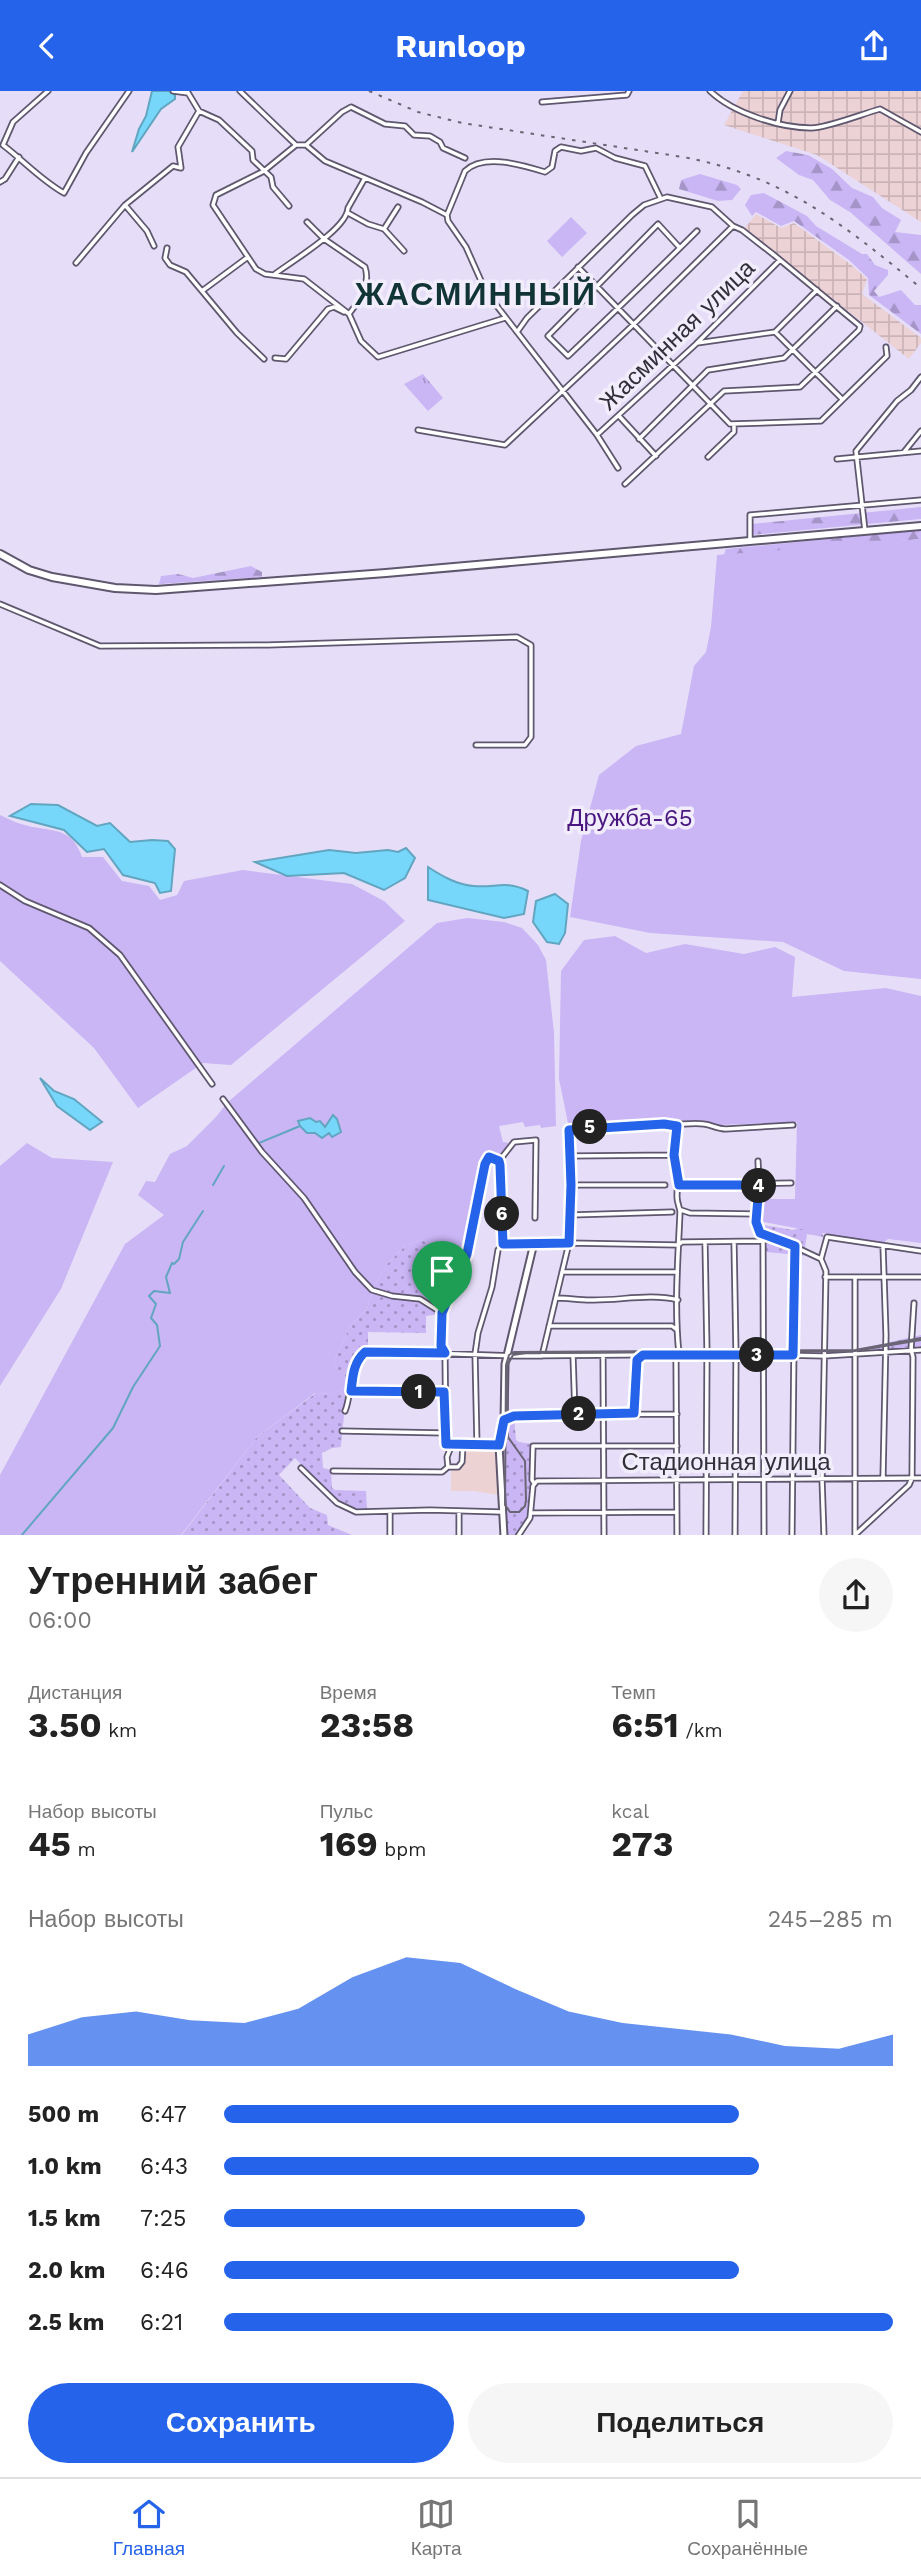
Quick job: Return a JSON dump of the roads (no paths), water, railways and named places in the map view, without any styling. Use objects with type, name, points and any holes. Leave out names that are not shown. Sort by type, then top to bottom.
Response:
[{"type":"main road","points":[[0,554],[29,570],[52,577],[115,589],[145,590],[362,575],[921,526]]},
{"type":"street","points":[[48,91],[13,123],[3,145],[46,183],[64,193],[86,153],[130,91]]},
{"type":"street","points":[[173,91],[188,92],[200,111],[219,120],[252,151],[253,160],[271,177],[273,187],[289,206]]},
{"type":"street","points":[[240,91],[296,145]]},
{"type":"street","points":[[542,102],[627,95],[629,91]]},
{"type":"street","points":[[710,91],[731,108],[778,123],[812,128],[880,109],[921,132]]},
{"type":"street","points":[[778,123],[780,110],[790,91]]},
{"type":"street","points":[[306,145],[351,107],[385,124],[405,126],[414,135],[430,136],[440,142],[443,148],[465,158]]},
{"type":"street","points":[[76,263],[125,205],[173,166],[181,168],[178,147],[200,111]]},
{"type":"street","points":[[447,215],[325,160],[306,145],[296,145],[264,171],[216,195],[213,200],[214,209],[256,269],[265,274],[300,277],[349,314],[361,341],[378,358],[505,318]]},
{"type":"street","points":[[618,468],[597,435],[486,292],[466,247],[448,221],[447,215],[465,171],[480,161],[525,166],[545,172],[552,166],[555,151],[561,147],[581,151],[596,148],[615,158],[645,166],[660,199]]},
{"type":"street","points":[[0,182],[5,179],[19,157]]},
{"type":"street","points":[[274,274],[324,239],[348,213],[348,208],[365,178]]},
{"type":"street","points":[[517,332],[527,318],[644,205],[667,197],[712,207],[860,326],[800,387],[724,391],[625,484]]},
{"type":"street","points":[[125,205],[147,231],[154,246]]},
{"type":"street","points":[[384,229],[398,207]]},
{"type":"street","points":[[348,213],[384,229],[404,251]]},
{"type":"street","points":[[307,222],[324,239],[365,267],[367,275],[358,303],[349,314]]},
{"type":"street","points":[[680,248],[658,224],[548,336],[568,356],[680,248],[697,231]]},
{"type":"street","points":[[418,430],[505,445],[733,226]]},
{"type":"street","points":[[167,249],[165,258],[170,265],[186,272],[237,333],[264,359]]},
{"type":"street","points":[[202,291],[248,257]]},
{"type":"street","name":"Жасминная улица","points":[[597,435],[696,344],[780,260]]},
{"type":"street","points":[[578,267],[732,424],[734,432],[708,457]]},
{"type":"street","points":[[696,344],[775,332],[817,290]]},
{"type":"street","points":[[639,439],[708,370],[784,358],[837,306]]},
{"type":"street","points":[[275,358],[286,359],[328,309],[334,307],[349,314]]},
{"type":"street","points":[[775,332],[842,398]]},
{"type":"street","points":[[732,424],[821,421],[887,356],[886,347]]},
{"type":"street","points":[[865,531],[856,450],[921,377]]},
{"type":"street","points":[[619,416],[656,456]]},
{"type":"street","points":[[904,452],[921,431]]},
{"type":"street","points":[[837,459],[921,451]]},
{"type":"street","points":[[751,541],[750,515],[921,500]]},
{"type":"street","points":[[0,604],[100,646],[268,645],[517,637],[531,645],[531,737],[525,745],[476,745]]},
{"type":"street","points":[[0,885],[25,901],[89,927],[120,955],[212,1084]]},
{"type":"street","points":[[223,1099],[262,1152],[304,1198],[355,1272],[372,1290],[392,1296],[420,1299],[442,1313]]},
{"type":"street","points":[[542,1356],[569,1243],[569,1130],[664,1124],[705,1124],[718,1129],[793,1125]]},
{"type":"street","points":[[677,1126],[674,1155],[679,1185],[677,1198],[681,1210],[677,1272],[677,1535]]},
{"type":"street","points":[[477,1445],[475,1353],[492,1287],[498,1250],[503,1244],[499,1161],[514,1142],[536,1140],[535,1218]]},
{"type":"street","points":[[569,1156],[674,1155]]},
{"type":"street","points":[[448,1467],[449,1444],[445,1433],[445,1353],[441,1346],[442,1313],[467,1254],[485,1164],[489,1157],[499,1161]]},
{"type":"street","points":[[758,1161],[756,1214],[763,1241],[764,1535]]},
{"type":"street","points":[[679,1185],[792,1183]]},
{"type":"street","points":[[571,1185],[665,1185]]},
{"type":"street","points":[[681,1210],[690,1213],[756,1214]]},
{"type":"street","points":[[569,1215],[672,1212]]},
{"type":"street","points":[[760,1233],[795,1246],[821,1259],[825,1264],[822,1479],[824,1535]]},
{"type":"street","points":[[821,1259],[827,1237],[921,1251]]},
{"type":"street","points":[[503,1244],[678,1245],[763,1241]]},
{"type":"street","points":[[705,1242],[706,1535]]},
{"type":"street","points":[[734,1242],[735,1535]]},
{"type":"street","points":[[504,1535],[499,1445],[504,1420],[506,1355],[534,1243]]},
{"type":"street","points":[[792,1535],[795,1246]]},
{"type":"street","points":[[883,1246],[886,1352],[883,1477]]},
{"type":"street","points":[[562,1272],[677,1272]]},
{"type":"street","points":[[824,1277],[921,1277]]},
{"type":"street","points":[[854,1535],[855,1277]]},
{"type":"street","points":[[556,1298],[678,1300]]},
{"type":"street","points":[[854,1535],[909,1485],[912,1478],[914,1357],[911,1350],[914,1303]]},
{"type":"street","points":[[549,1326],[672,1326],[677,1330]]},
{"type":"street","points":[[345,1411],[357,1360],[365,1352],[542,1356],[855,1356],[921,1350]]},
{"type":"street","points":[[603,1355],[604,1535]]},
{"type":"street","points":[[634,1413],[637,1360],[643,1355]]},
{"type":"street","points":[[573,1356],[575,1414]]},
{"type":"street","points":[[351,1391],[444,1392]]},
{"type":"street","points":[[504,1420],[518,1415],[677,1414]]},
{"type":"street","points":[[342,1431],[445,1433]]},
{"type":"street","points":[[449,1444],[499,1445]]},
{"type":"street","points":[[333,1471],[442,1472],[448,1467],[458,1467],[462,1462],[463,1444]]},
{"type":"street","points":[[518,1535],[531,1513],[534,1485],[533,1446],[677,1446]]},
{"type":"street","points":[[301,1468],[337,1503],[347,1509],[390,1512],[502,1512]]},
{"type":"street","name":"Стадионная улица","points":[[534,1485],[544,1480],[921,1478]]},
{"type":"street","points":[[459,1511],[459,1535]]},
{"type":"street","points":[[390,1512],[390,1535]]},
{"type":"street","points":[[531,1513],[677,1512]]},
{"type":"water","points":[[152,91],[170,91],[175,95],[175,99],[161,109],[132,152],[146,116]]},
{"type":"water","points":[[31,804],[58,805],[97,826],[110,823],[130,842],[168,841],[175,849],[171,891],[160,893],[155,883],[123,875],[104,849],[87,852],[64,830],[10,816]]},
{"type":"water","points":[[406,848],[415,858],[405,878],[384,890],[344,873],[287,876],[255,862],[329,850],[356,853],[388,850],[398,852]]},
{"type":"water","points":[[428,867],[462,884],[507,885],[528,891],[524,914],[504,918],[428,900]]},
{"type":"water","points":[[555,894],[568,904],[565,933],[559,944],[547,942],[533,922],[536,901]]},
{"type":"water","points":[[40,1078],[54,1091],[74,1099],[102,1122],[90,1130],[57,1106]]},
{"type":"water","points":[[333,1115],[341,1132],[332,1137],[329,1133],[322,1138],[315,1133],[307,1133],[298,1121],[310,1118],[316,1122],[320,1121],[325,1127]]},
{"type":"waterway","points":[[254,1145],[300,1126]]},
{"type":"waterway","points":[[213,1185],[224,1166]]},
{"type":"waterway","points":[[22,1535],[113,1428],[133,1387],[160,1346],[157,1325],[151,1318],[156,1304],[149,1296],[154,1291],[170,1293],[166,1277],[172,1263],[179,1259],[183,1242],[203,1211]]},
{"type":"tram line","points":[[921,1338],[855,1350],[514,1352],[509,1355],[506,1365],[505,1505],[510,1512],[519,1512],[525,1506],[526,1500],[525,1461],[508,1437],[507,1366],[513,1355],[855,1351],[921,1340]]},
{"type":"railway","points":[[369,91],[418,112],[462,123],[719,165],[783,190],[811,206],[866,244],[921,288]]},
{"type":"district","name":"ЖАСМИННЫЙ","points":[[476,294]]},
{"type":"park label","name":"Дружба-65","points":[[630,818]]}]
